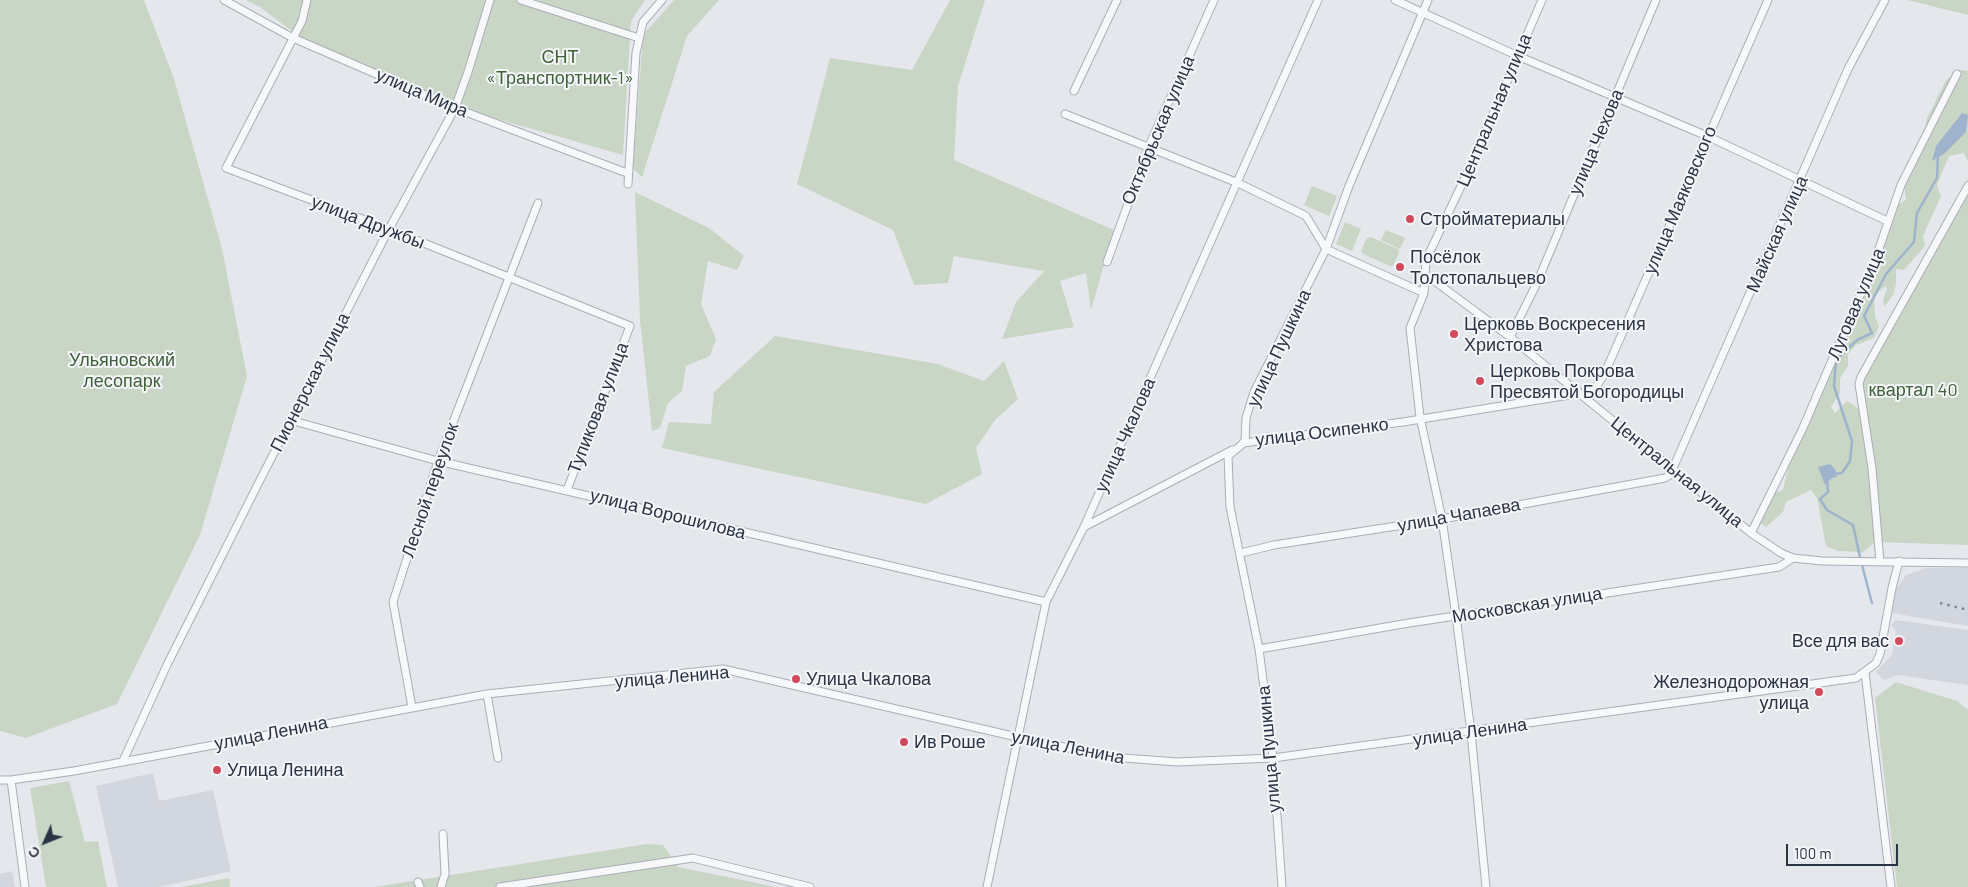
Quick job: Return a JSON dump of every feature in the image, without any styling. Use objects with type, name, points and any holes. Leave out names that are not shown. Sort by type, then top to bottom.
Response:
[{"type":"street","name":"улица Мира","points":[[224,0],[293,38],[454,108],[627,173]]},
{"type":"street","points":[[293,38],[302,21],[307,0]]},
{"type":"street","name":"Пионерская улица","points":[[123,761],[167,665],[290,420],[454,108],[468,72],[490,0]]},
{"type":"street","points":[[521,0],[639,38]]},
{"type":"street","points":[[628,184],[627,173],[634,70],[639,38],[644,22],[662,0]]},
{"type":"street","points":[[1074,92],[1117,0]]},
{"type":"street","name":"Октябрьская улица","points":[[1106,262],[1149,146],[1214,0]]},
{"type":"street","name":"улица Чкалова","points":[[987,887],[1016,737],[1046,602],[1084,527],[1318,0]]},
{"type":"street","points":[[1395,0],[1518,56],[1707,136],[1887,221]]},
{"type":"street","name":"улица Пушкина","points":[[1282,887],[1273,758],[1259,649],[1241,553],[1230,507],[1228,456],[1246,442],[1246,418],[1254,392],[1326,249],[1348,186],[1428,0]]},
{"type":"street","name":"Центральная улица","points":[[1486,887],[1471,732],[1456,616],[1442,519],[1420,417],[1410,328],[1424,293],[1426,260],[1472,163],[1542,0]]},
{"type":"street","name":"улица Чехова","points":[[1510,337],[1536,285],[1656,0]]},
{"type":"street","name":"улица Маяковского","points":[[1588,398],[1604,375],[1768,0]]},
{"type":"street","name":"Майская улица","points":[[1674,469],[1848,69],[1885,0]]},
{"type":"street","name":"улица Дружбы","points":[[293,38],[226,168],[389,229],[508,279],[630,326]]},
{"type":"street","name":"Луговая улица","points":[[1751,533],[1802,430],[1874,263],[1883,241],[1887,221],[1904,177],[1956,74]]},
{"type":"street","points":[[1065,114],[1238,183],[1306,216],[1326,249],[1424,293]]},
{"type":"street","points":[[1880,562],[1872,468],[1859,384],[1860,377],[1968,186]]},
{"type":"street","name":"Лесной переулок","points":[[412,707],[393,602],[438,461],[538,203]]},
{"type":"street","name":"Центральная улица","points":[[1425,274],[1588,398],[1751,533],[1774,549],[1793,558],[1880,562],[1968,563]]},
{"type":"street","name":"Тупиковая улица","points":[[567,490],[630,326]]},
{"type":"street","name":"улица Осипенко","points":[[1084,527],[1246,442],[1394,423],[1420,417],[1569,395],[1578,391]]},
{"type":"street","name":"улица Ворошилова","points":[[290,420],[438,461],[1046,602]]},
{"type":"street","name":"улица Чапаева","points":[[1241,553],[1274,545],[1442,519],[1665,478],[1674,469]]},
{"type":"street","name":"Московская улица","points":[[1259,649],[1456,616],[1779,567],[1793,558]]},
{"type":"street","points":[[1891,887],[1865,673],[1880,654],[1892,588],[1899,562]]},
{"type":"street","name":"улица Ленина","points":[[0,780],[11,780],[123,761],[487,694],[730,669],[1016,737],[1131,759],[1178,762],[1273,758],[1848,680],[1865,673]]},
{"type":"street","points":[[487,694],[498,758]]},
{"type":"street","points":[[11,780],[25,887]]},
{"type":"street","points":[[441,887],[445,874],[443,834]]},
{"type":"street","points":[[500,887],[693,858],[810,887]]},
{"type":"shaded area","points":[[1926,568],[1968,568],[1968,626],[1892,613],[1895,591],[1906,575]]},
{"type":"shaded area","points":[[1896,620],[1968,630],[1968,685],[1898,675],[1884,680],[1876,672],[1892,655],[1896,631],[1891,625]]},
{"type":"shaded area","points":[[153,773],[159,801],[213,790],[231,871],[159,887],[118,887],[96,786]]},
{"type":"shaded area","points":[[12,871],[15,887],[0,887],[0,874]]},
{"type":"green space","name":"Ульяновский лесопарк","points":[[0,0],[144,0],[174,79],[222,249],[247,376],[200,535],[117,704],[26,738],[0,731]]},
{"type":"green space","name":"СНТ «Транспортник-1»","points":[[246,0],[645,0],[631,21],[623,155],[459,108],[297,35],[260,7]]},
{"type":"green space","points":[[674,0],[719,0],[687,36],[642,177],[633,169],[643,35]]},
{"type":"green space","points":[[950,0],[985,0],[958,86],[954,160],[1114,230],[1091,310],[1086,273],[1060,281],[1074,327],[1002,339],[1016,302],[1044,271],[954,256],[948,283],[914,285],[893,230],[797,184],[830,58],[912,70]]},
{"type":"green space","points":[[1907,0],[1968,0],[1968,15]]},
{"type":"green space","name":"квартал 40","points":[[1960,70],[1968,71],[1968,162],[1964,153],[1949,156],[1937,185],[1941,196],[1923,236],[1925,246],[1904,270],[1896,269],[1896,284],[1893,295],[1884,307],[1883,299],[1887,289],[1885,286],[1874,296],[1875,317],[1879,326],[1874,338],[1856,345],[1848,354],[1848,366],[1840,378],[1840,393],[1831,407],[1835,413],[1847,401],[1859,409],[1856,377],[1968,179],[1968,545],[1875,542],[1863,552],[1838,551],[1826,546],[1817,498],[1811,490],[1786,502],[1783,512],[1766,527],[1754,519],[1767,496],[1783,490],[1788,469],[1786,456],[1810,403],[1826,380],[1832,350],[1853,317],[1871,261],[1893,207],[1906,200],[1904,185],[1920,156],[1927,118],[1946,80]]},
{"type":"green space","points":[[1312,186],[1337,196],[1329,216],[1304,205]]},
{"type":"green space","points":[[635,192],[709,228],[744,256],[737,270],[708,261],[701,304],[716,339],[710,356],[686,366],[682,391],[668,403],[660,428],[652,431],[640,320]]},
{"type":"green space","points":[[1345,222],[1361,229],[1352,251],[1336,244]]},
{"type":"green space","points":[[1386,230],[1405,238],[1400,249],[1381,240]]},
{"type":"green space","points":[[1371,237],[1398,249],[1399,253],[1393,266],[1363,254],[1361,251],[1367,238]]},
{"type":"green space","points":[[775,336],[938,364],[984,381],[1004,361],[1018,399],[995,420],[976,448],[982,474],[926,504],[662,448],[669,422],[711,424],[714,392]]},
{"type":"green space","points":[[1896,682],[1957,701],[1968,710],[1968,887],[1897,887],[1875,698]]},
{"type":"green space","points":[[69,781],[85,842],[98,841],[107,887],[46,887],[30,788]]},
{"type":"green space","points":[[647,844],[663,845],[678,867],[776,887],[375,887]]},
{"type":"green space","points":[[229,878],[230,887],[182,887]]},
{"type":"water","points":[[1962,113],[1968,115],[1966,132],[1944,154],[1932,161],[1936,146]]},
{"type":"water","points":[[1830,464],[1835,469],[1837,477],[1832,478],[1825,485],[1818,467]]},
{"type":"waterway","points":[[1834,474],[1842,473],[1850,461],[1852,441],[1834,386],[1836,360],[1857,340],[1872,333],[1864,316],[1886,274],[1914,242],[1917,213],[1937,178],[1938,154]]},
{"type":"waterway","points":[[1827,478],[1828,492],[1820,499],[1827,510],[1853,525],[1860,557]]},
{"type":"waterway","points":[[1862,565],[1872,603]]},
{"type":"railway","points":[[1940,603],[1968,610]]},
{"type":"place","name":"Стройматериалы","points":[[1410,219]]},
{"type":"place","name":"Посёлок Толстопальцево","points":[[1400,267]]},
{"type":"place","name":"Церковь Воскресения Христова","points":[[1454,334]]},
{"type":"place","name":"Церковь Покрова Пресвятой Богородицы","points":[[1480,381]]},
{"type":"place","name":"Все для вас","points":[[1899,641]]},
{"type":"place","name":"Улица Чкалова","points":[[796,679]]},
{"type":"place","name":"Железнодорожная улица","points":[[1819,692]]},
{"type":"place","name":"Ив Роше","points":[[904,742]]},
{"type":"place","name":"Улица Ленина","points":[[217,770]]}]
